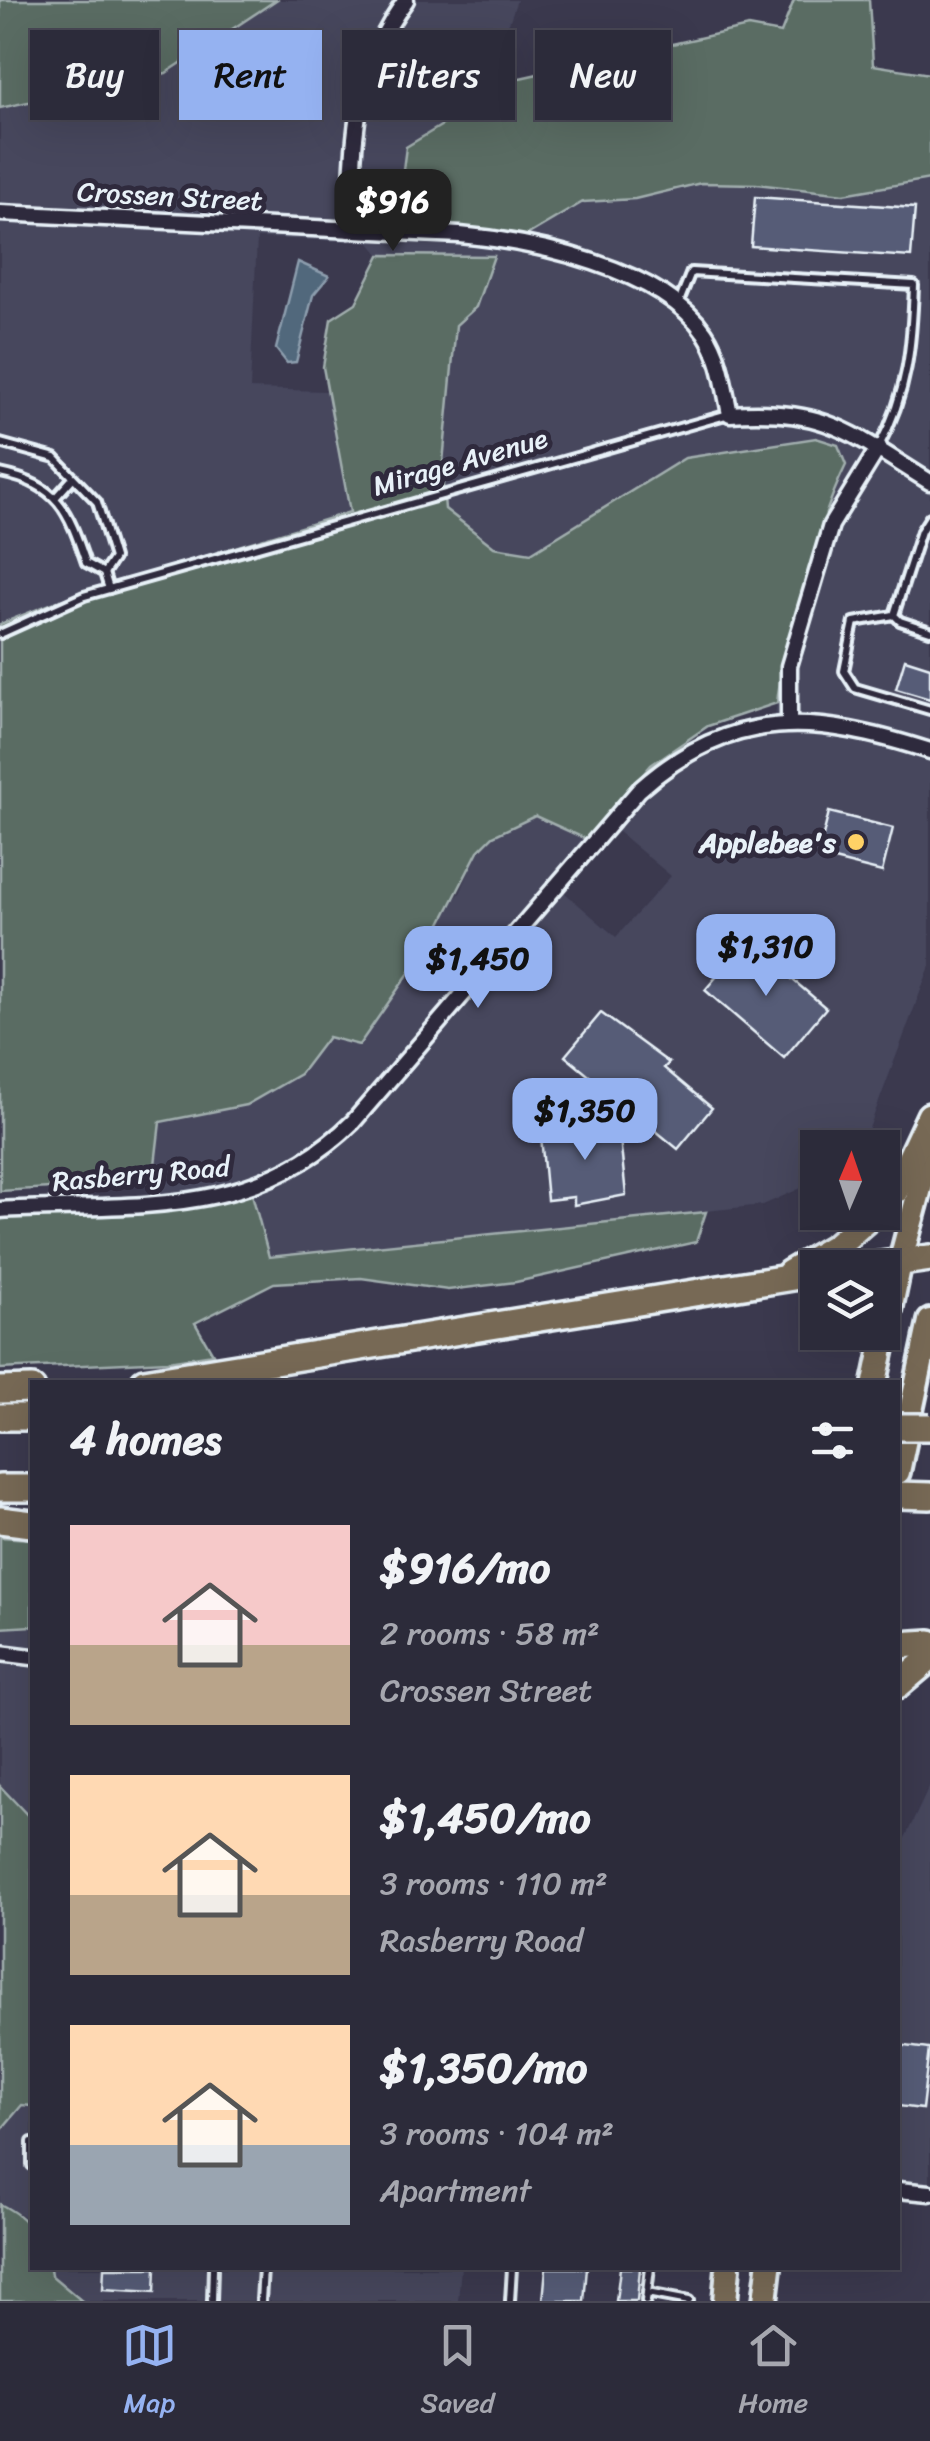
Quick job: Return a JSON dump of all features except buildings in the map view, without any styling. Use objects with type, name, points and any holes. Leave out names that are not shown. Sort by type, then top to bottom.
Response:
[{"type":"highway","points":[[900,1180],[930,1116]]},
{"type":"highway","points":[[782,1277],[836,1246],[854,1230]]},
{"type":"highway","points":[[900,1262],[930,1258]]},
{"type":"highway","points":[[156,1380],[800,1276]]},
{"type":"highway","points":[[0,1390],[30,1389]]},
{"type":"highway","points":[[0,1417],[30,1417]]},
{"type":"highway","points":[[900,1427],[930,1427]]},
{"type":"highway","points":[[0,1488],[30,1488]]},
{"type":"highway","points":[[900,1496],[930,1496]]},
{"type":"highway","points":[[0,1520],[30,1524]]},
{"type":"highway","points":[[900,1645],[930,1643]]},
{"type":"highway","points":[[900,1683],[930,1658]]},
{"type":"main road","points":[[900,1262],[930,1151]]},
{"type":"main road","points":[[900,1463],[930,1321]]},
{"type":"main road","points":[[875,1380],[882,1350]]},
{"type":"main road","points":[[725,2301],[728,2270]]},
{"type":"main road","points":[[766,2301],[769,2270]]},
{"type":"street","points":[[349,230],[359,96],[370,56],[406,0]]},
{"type":"street","name":"Crossen Street","points":[[0,213],[514,242],[643,282],[679,302],[707,336],[718,358],[730,414]]},
{"type":"street","name":"Mirage Avenue","points":[[730,414],[812,417],[878,447],[930,482]]},
{"type":"street","points":[[789,724],[789,666],[832,525],[878,447]]},
{"type":"street","name":"Rasberry Road","points":[[0,1210],[199,1200],[263,1185],[302,1165],[353,1122],[639,790],[709,742],[750,728],[789,724],[845,726],[930,751]]},
{"type":"street","points":[[0,1653],[30,1657]]},
{"type":"street","points":[[900,2190],[930,2193]]},
{"type":"lane","points":[[679,302],[691,272],[914,286],[911,362],[898,410],[878,447]]},
{"type":"lane","name":"Mirage Avenue","points":[[0,634],[109,589],[730,414]]},
{"type":"lane","points":[[0,443],[54,458],[97,502],[114,558],[104,572]]},
{"type":"lane","points":[[0,473],[36,482],[68,510],[86,563],[104,572],[109,589]]},
{"type":"lane","points":[[54,498],[74,478]]},
{"type":"lane","points":[[894,615],[920,531],[930,517]]},
{"type":"lane","points":[[894,615],[900,622],[930,631]]},
{"type":"lane","points":[[894,615],[854,622],[844,671],[855,688],[930,710]]},
{"type":"lane","points":[[212,2301],[213,2270]]},
{"type":"lane","points":[[261,2301],[263,2270]]},
{"type":"lane","points":[[510,2301],[512,2270]]},
{"type":"lane","points":[[650,2270],[646,2297],[689,2301]]},
{"type":"shaded area","points":[[276,0],[517,0],[507,30],[342,30],[342,120],[453,120],[406,148],[517,241],[583,202],[635,199],[701,183],[756,184],[843,194],[930,179],[930,966],[868,1130],[800,1130],[800,1189],[763,1205],[269,1257],[252,1194],[152,1200],[159,1122],[300,1074],[328,1036],[460,893],[478,851],[493,836],[535,816],[604,847],[564,892],[616,937],[671,876],[617,831],[669,774],[775,717],[782,659],[804,592],[821,516],[846,465],[816,438],[685,458],[531,554],[494,547],[444,509],[442,473],[456,325],[476,307],[493,256],[380,255],[369,242],[257,238],[250,389],[328,391],[350,512],[58,601],[0,624],[0,108],[30,102],[30,120],[159,120],[159,74],[179,64],[179,120],[322,120],[322,30],[231,30]]},
{"type":"shaded area","points":[[298,262],[329,276],[313,295],[296,362],[287,363],[276,349]]},
{"type":"shaded area","points":[[30,1626],[30,1818],[0,1786],[0,1628]]},
{"type":"shaded area","points":[[930,1785],[930,2187],[900,2183],[900,1849]]},
{"type":"shaded area","points":[[22,2105],[30,2106],[30,2227],[25,2217],[0,2204],[0,2131]]},
{"type":"shaded area","points":[[50,2270],[461,2270],[458,2301],[82,2301],[51,2275]]},
{"type":"green space","points":[[0,0],[276,0],[231,30],[179,30],[179,64],[159,74],[159,30],[30,30],[30,102],[0,108]]},
{"type":"green space","points":[[794,0],[869,0],[873,65],[930,74],[930,179],[844,194],[756,184],[701,183],[635,199],[583,202],[517,241],[416,216],[400,192],[406,147],[451,120],[515,120],[515,81],[520,78],[535,75],[535,120],[671,120],[671,44],[748,27],[781,33]]},
{"type":"green space","points":[[380,255],[494,256],[476,307],[456,325],[442,473],[445,509],[494,547],[531,553],[685,458],[816,438],[838,445],[846,465],[817,541],[777,703],[708,726],[651,765],[588,840],[535,816],[493,836],[478,851],[434,937],[359,1045],[328,1037],[300,1074],[246,1105],[160,1122],[153,1182],[0,1191],[0,624],[58,601],[350,512],[323,367],[331,319],[356,303]]},
{"type":"green space","points":[[252,1194],[269,1257],[706,1212],[696,1242],[516,1282],[448,1290],[361,1278],[274,1283],[195,1323],[213,1354],[168,1361],[0,1369],[0,1209]]},
{"type":"green space","points":[[0,1537],[30,1539],[30,1626],[0,1628]]},
{"type":"green space","points":[[0,1786],[30,1818],[30,2106],[22,2105],[0,2131]]},
{"type":"green space","points":[[0,2204],[30,2228],[30,2270],[50,2270],[51,2275],[82,2301],[0,2301]]},
{"type":"place","name":"Applebee's","points":[[856,842]]}]
